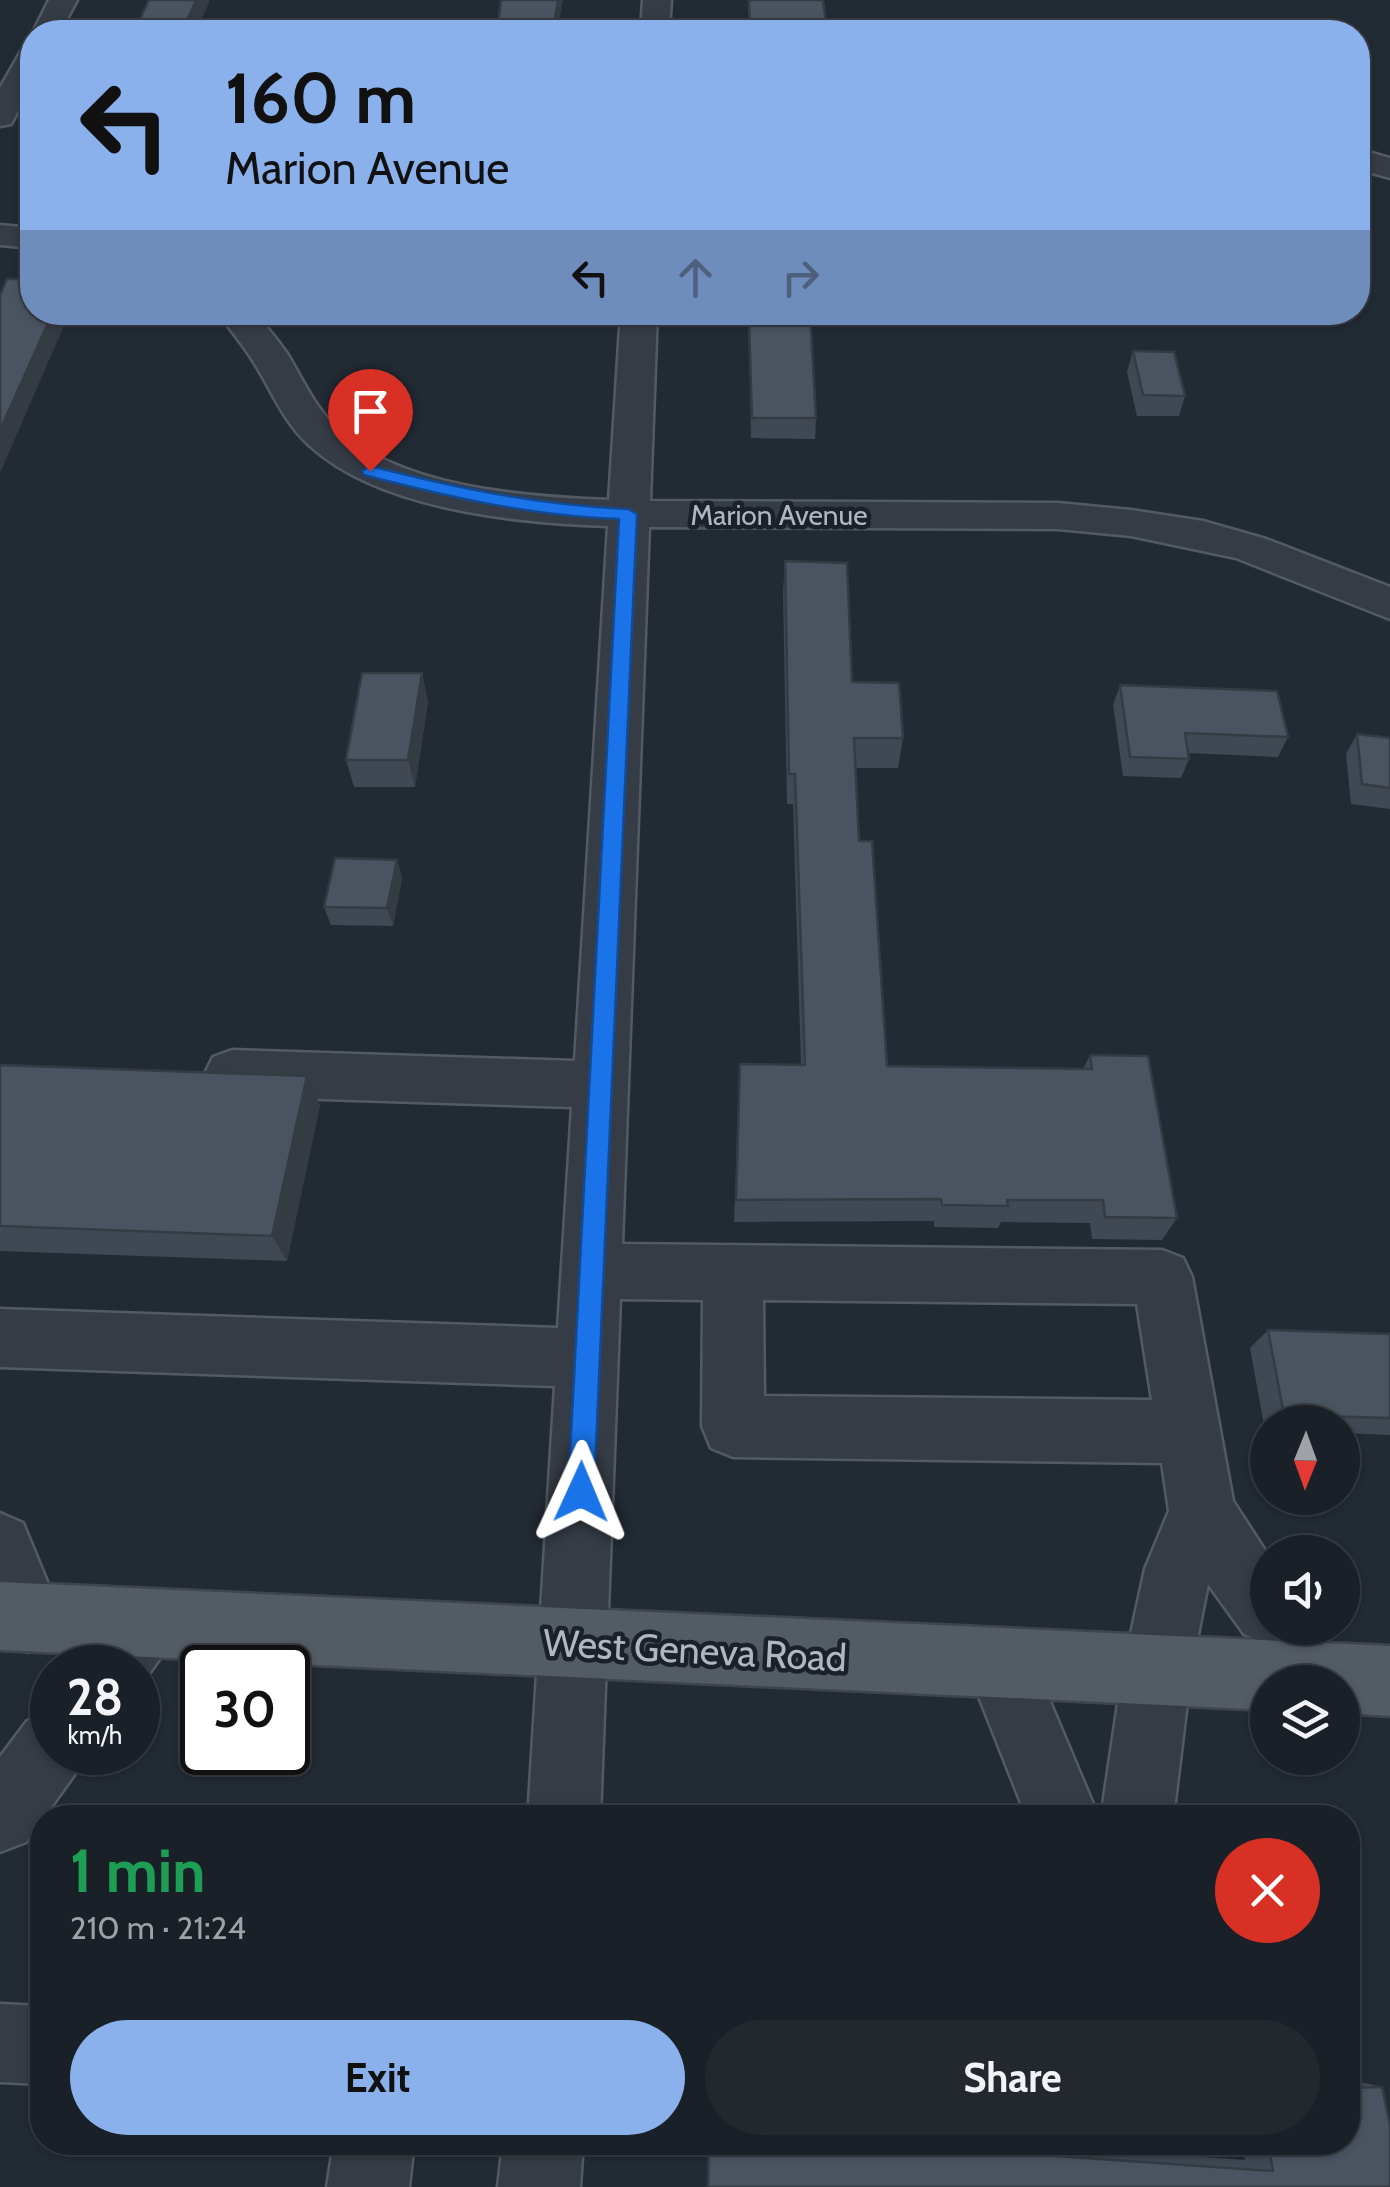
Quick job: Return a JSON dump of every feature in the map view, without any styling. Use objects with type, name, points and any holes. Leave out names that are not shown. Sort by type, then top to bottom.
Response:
[{"type":"main road","name":"West Geneva Road","points":[[14,1617],[123,1645]]},
{"type":"main road","name":"West Geneva Road","points":[[160,1646],[572,1644],[1157,1670],[1300,1653],[1390,1681]]},
{"type":"street","points":[[0,116],[20,79]]},
{"type":"street","name":"Marion Avenue","points":[[246,325],[270,357],[290,398],[322,436],[370,471],[495,502],[554,511],[628,514],[1058,516],[1135,522],[1203,534],[1266,552],[1390,604]]},
{"type":"street","points":[[565,1805],[638,325]]},
{"type":"street","points":[[180,1071],[599,1085]]},
{"type":"street","points":[[590,1271],[1162,1277],[1202,1511],[1250,1586]]},
{"type":"street","points":[[733,1272],[733,1426],[1188,1432]]},
{"type":"street","points":[[0,1338],[586,1358]]},
{"type":"street","points":[[1139,1805],[1157,1670],[1178,1570],[1202,1511]]},
{"type":"street","points":[[0,1546],[14,1617]]},
{"type":"street","points":[[1000,1664],[1058,1805]]},
{"type":"street","points":[[0,1816],[30,1775]]},
{"type":"street","points":[[0,2043],[30,2045]]},
{"type":"street","points":[[368,2187],[372,2155]]},
{"type":"street","points":[[539,2187],[541,2155]]},
{"type":"building","points":[[149,0],[196,0],[187,20],[140,20]]},
{"type":"building","points":[[501,0],[558,0],[555,20],[498,20]]},
{"type":"building","points":[[749,0],[823,0],[826,20],[750,20]]},
{"type":"building","points":[[7,279],[20,279],[20,325],[47,325],[0,430],[0,295]]},
{"type":"building","points":[[749,325],[811,325],[816,418],[752,418]]},
{"type":"building","points":[[1133,351],[1174,352],[1185,396],[1143,395]]},
{"type":"building","points":[[785,561],[847,563],[852,682],[899,683],[903,738],[854,738],[859,841],[872,841],[887,1066],[1092,1069],[1090,1055],[1148,1056],[1177,1218],[1105,1217],[1103,1200],[1007,1200],[1008,1206],[942,1205],[941,1199],[736,1200],[740,1064],[805,1065],[795,774],[789,774]]},
{"type":"building","points":[[362,673],[422,673],[408,760],[346,760]]},
{"type":"building","points":[[1120,685],[1277,691],[1288,737],[1185,733],[1189,759],[1130,757]]},
{"type":"building","points":[[1357,734],[1390,738],[1390,788],[1362,784]]},
{"type":"building","points":[[335,858],[397,860],[387,908],[324,907]]},
{"type":"building","points":[[0,1065],[307,1076],[272,1236],[0,1226]]},
{"type":"building","points":[[1268,1330],[1390,1334],[1390,1418],[1360,1417],[1360,1405],[1282,1405]]},
{"type":"building","points":[[1382,2087],[1390,2125],[1390,2187],[708,2187],[709,2155],[1041,2155],[1273,2171],[1270,2155],[1360,2155],[1360,2088]]},
{"type":"route","points":[[370,471],[456,495],[554,511],[628,514],[581,1492]]}]
